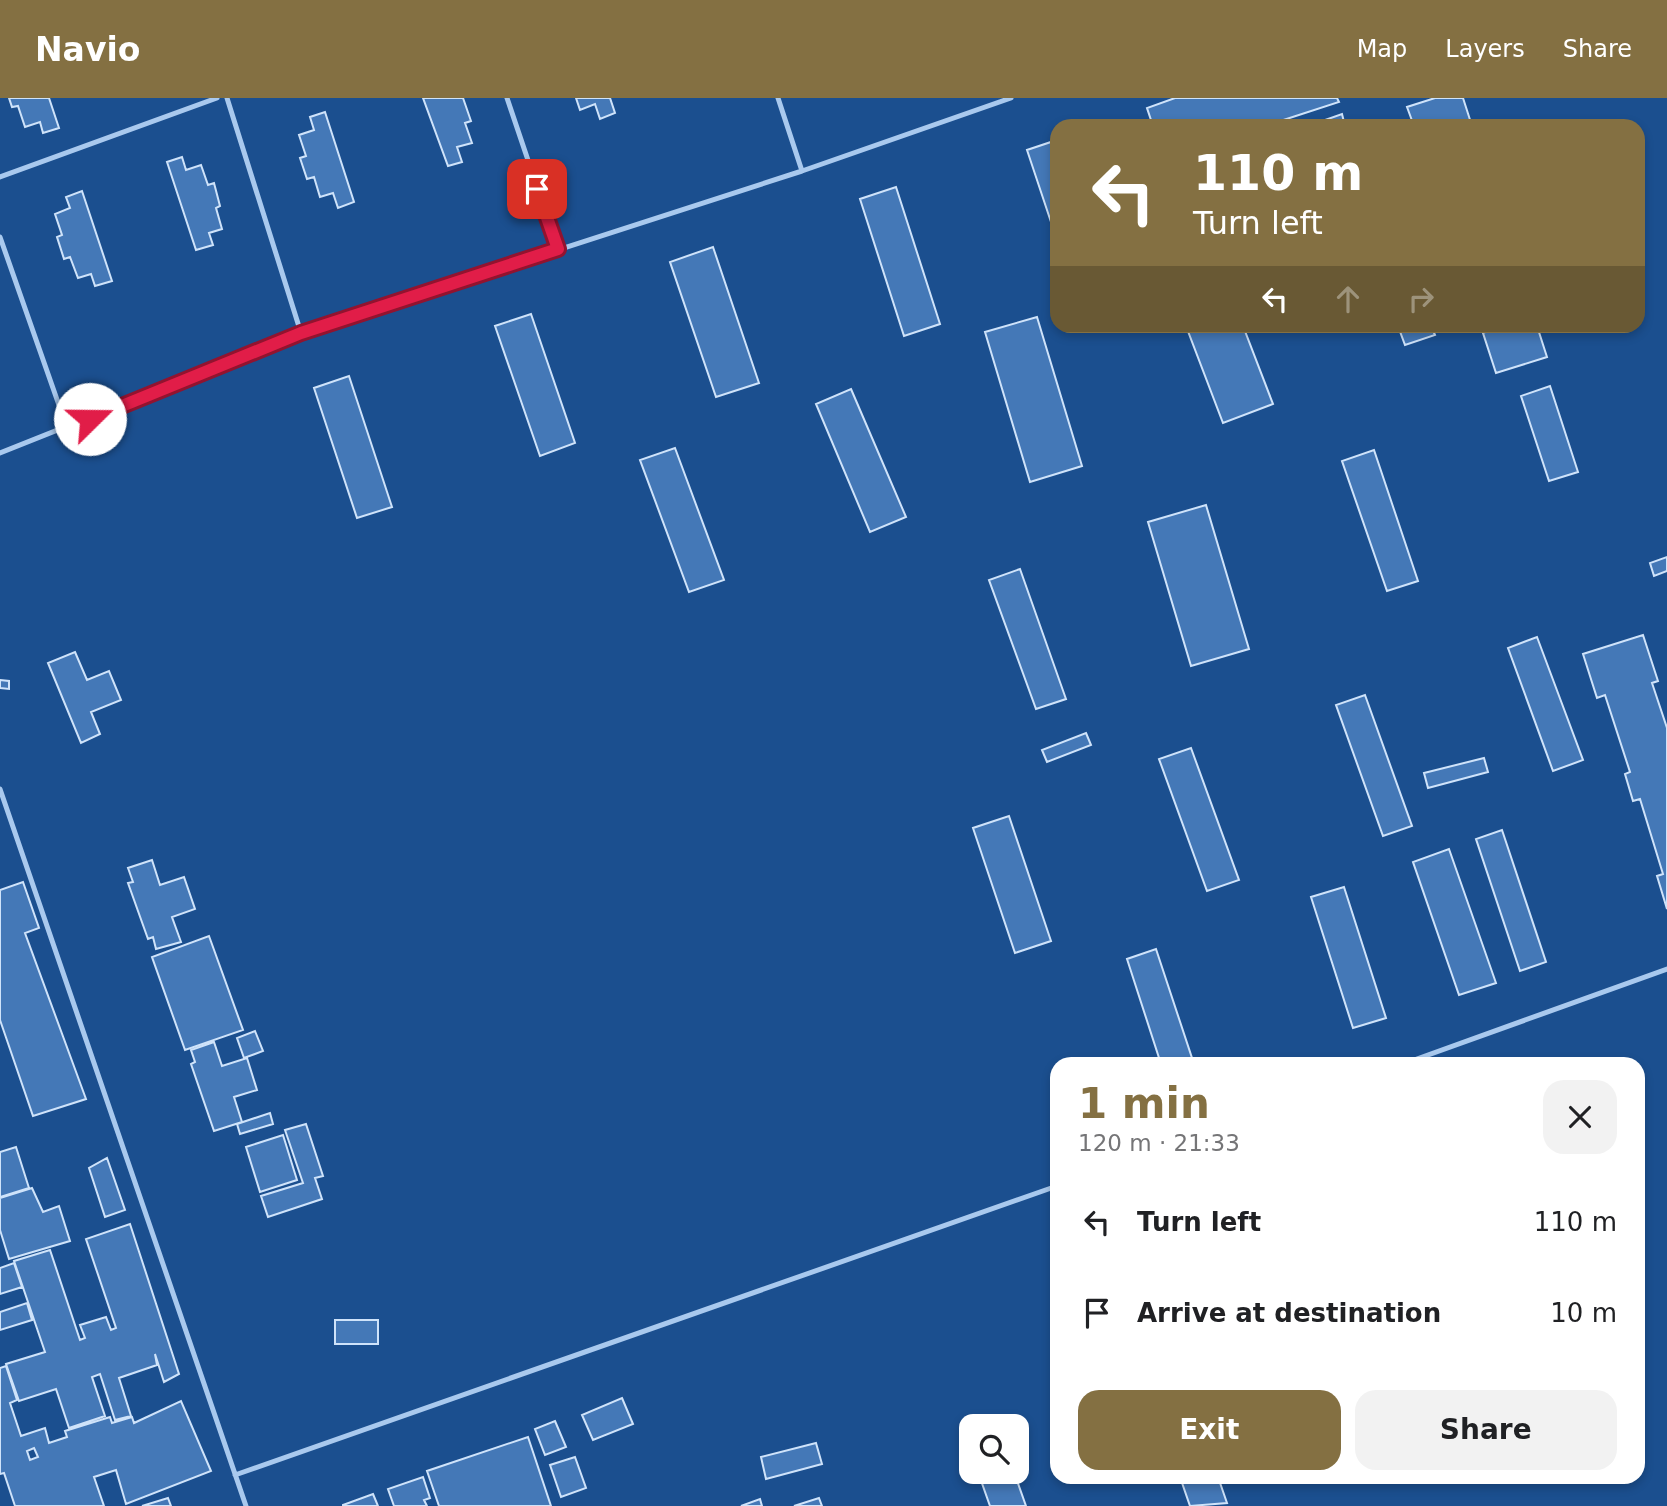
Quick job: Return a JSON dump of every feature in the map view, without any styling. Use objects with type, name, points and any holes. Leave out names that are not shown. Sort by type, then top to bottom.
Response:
[{"type":"lane","points":[[0,177],[218,98]]},
{"type":"lane","points":[[228,98],[301,333]]},
{"type":"lane","points":[[507,98],[558,249]]},
{"type":"lane","points":[[778,98],[802,171]]},
{"type":"lane","points":[[0,453],[301,333],[802,171],[1011,98]]},
{"type":"lane","points":[[0,237],[67,428]]},
{"type":"lane","points":[[0,789],[246,1506]]},
{"type":"lane","points":[[1422,1057],[1667,969]]},
{"type":"lane","points":[[235,1475],[1050,1188]]},
{"type":"building","points":[[9,98],[49,98],[59,128],[43,133],[40,122],[25,127],[18,106],[12,107]]},
{"type":"building","points":[[423,98],[463,98],[471,121],[465,123],[472,143],[457,147],[462,162],[448,166]]},
{"type":"building","points":[[576,98],[610,98],[615,113],[600,119],[595,104],[580,110]]},
{"type":"building","points":[[1175,98],[1337,98],[1339,102],[1287,119],[1151,119],[1147,108]]},
{"type":"building","points":[[1435,98],[1463,98],[1470,119],[1411,119],[1407,107]]},
{"type":"building","points":[[325,112],[354,202],[338,208],[333,193],[320,197],[314,177],[307,179],[300,158],[306,156],[299,135],[314,130],[310,117]]},
{"type":"building","points":[[1342,114],[1343,119],[1328,119]]},
{"type":"building","points":[[1050,142],[1050,219],[1027,150]]},
{"type":"building","points":[[182,157],[186,170],[201,165],[208,185],[214,183],[220,206],[216,208],[222,229],[209,233],[213,245],[196,250],[167,162]]},
{"type":"building","points":[[896,187],[940,324],[904,336],[860,199]]},
{"type":"building","points":[[82,191],[112,281],[95,286],[91,274],[78,278],[70,257],[64,259],[57,237],[62,235],[55,214],[70,208],[66,197]]},
{"type":"building","points":[[713,247],[759,383],[716,397],[670,262]]},
{"type":"building","points":[[531,314],[575,443],[540,456],[495,326]]},
{"type":"building","points":[[1037,317],[1082,466],[1030,482],[985,332]]},
{"type":"building","points":[[1189,333],[1246,333],[1273,404],[1223,423]]},
{"type":"building","points":[[1401,333],[1435,335],[1405,345]]},
{"type":"building","points":[[1483,333],[1539,333],[1547,357],[1496,373]]},
{"type":"building","points":[[349,376],[392,507],[357,518],[314,388]]},
{"type":"building","points":[[1550,386],[1578,472],[1549,481],[1521,396]]},
{"type":"building","points":[[851,389],[906,517],[870,532],[816,404]]},
{"type":"building","points":[[675,448],[724,580],[689,592],[640,460]]},
{"type":"building","points":[[1374,450],[1418,581],[1387,591],[1342,461]]},
{"type":"building","points":[[1206,505],[1249,649],[1191,666],[1148,522]]},
{"type":"building","points":[[1667,557],[1667,571],[1654,576],[1650,563]]},
{"type":"building","points":[[1020,569],[1066,699],[1036,709],[989,580]]},
{"type":"building","points":[[1643,635],[1658,681],[1652,683],[1667,728],[1667,909],[1657,876],[1663,874],[1640,799],[1633,801],[1625,774],[1630,772],[1605,695],[1597,698],[1583,654]]},
{"type":"building","points":[[1537,637],[1583,760],[1553,771],[1508,648]]},
{"type":"building","points":[[75,652],[87,680],[109,671],[121,700],[91,712],[100,734],[81,743],[48,663]]},
{"type":"building","points":[[0,680],[9,681],[9,689],[0,688]]},
{"type":"building","points":[[1365,695],[1412,826],[1383,836],[1336,705]]},
{"type":"building","points":[[1086,733],[1091,745],[1047,762],[1042,750]]},
{"type":"building","points":[[1191,748],[1239,880],[1207,891],[1159,759]]},
{"type":"building","points":[[1484,758],[1488,772],[1428,788],[1424,773]]},
{"type":"building","points":[[1009,816],[1051,941],[1015,953],[973,828]]},
{"type":"building","points":[[1502,830],[1546,962],[1520,971],[1476,839]]},
{"type":"building","points":[[1449,849],[1496,983],[1459,995],[1413,862]]},
{"type":"building","points":[[152,860],[160,885],[184,877],[195,909],[172,917],[181,942],[156,949],[153,937],[148,939],[128,883],[133,882],[128,868]]},
{"type":"building","points":[[23,882],[39,928],[25,933],[86,1099],[33,1116],[0,1020],[0,890]]},
{"type":"building","points":[[1344,887],[1386,1018],[1353,1028],[1311,897]]},
{"type":"building","points":[[209,936],[243,1030],[185,1050],[152,957]]},
{"type":"building","points":[[1156,949],[1192,1057],[1159,1057],[1127,959]]},
{"type":"building","points":[[255,1031],[263,1051],[244,1058],[237,1038]]},
{"type":"building","points":[[214,1042],[222,1066],[247,1058],[257,1090],[234,1097],[242,1122],[214,1131],[191,1064],[195,1062],[191,1050]]},
{"type":"building","points":[[270,1113],[273,1124],[240,1134],[237,1124]]},
{"type":"building","points":[[306,1124],[323,1176],[315,1178],[322,1199],[268,1217],[261,1196],[303,1183],[285,1130]]},
{"type":"building","points":[[283,1135],[297,1180],[260,1192],[246,1147]]},
{"type":"building","points":[[16,1147],[29,1188],[0,1197],[0,1152]]},
{"type":"building","points":[[107,1158],[125,1210],[105,1217],[89,1168]]},
{"type":"building","points":[[32,1188],[43,1212],[59,1206],[70,1241],[9,1259],[0,1230],[0,1198]]},
{"type":"building","points":[[130,1224],[179,1374],[164,1382],[155,1354],[157,1365],[119,1378],[131,1416],[115,1420],[100,1374],[92,1377],[105,1416],[69,1428],[56,1389],[19,1401],[6,1364],[45,1352],[14,1261],[50,1250],[80,1340],[85,1338],[80,1325],[106,1317],[111,1330],[116,1328],[86,1239]]},
{"type":"building","points":[[14,1263],[22,1287],[0,1294],[0,1268]]},
{"type":"building","points":[[27,1303],[32,1320],[0,1330],[0,1312]]},
{"type":"building","points":[[335,1320],[378,1320],[378,1344],[335,1344]]},
{"type":"building","points":[[6,1366],[17,1400],[10,1403],[21,1436],[45,1428],[49,1443],[67,1437],[65,1431],[110,1417],[112,1423],[132,1417],[134,1423],[181,1401],[211,1471],[126,1504],[116,1470],[94,1477],[104,1506],[15,1506],[4,1473],[0,1474],[0,1368]],"holes":[[[34,1448],[38,1457],[30,1460],[27,1451]]]},
{"type":"building","points":[[622,1398],[633,1424],[593,1440],[582,1415]]},
{"type":"building","points":[[555,1421],[566,1447],[545,1455],[535,1429]]},
{"type":"building","points":[[528,1437],[551,1506],[439,1506],[427,1471]]},
{"type":"building","points":[[816,1443],[822,1464],[766,1479],[761,1457]]},
{"type":"building","points":[[575,1457],[586,1488],[561,1497],[550,1465]]},
{"type":"building","points":[[423,1477],[430,1498],[424,1500],[427,1506],[394,1506],[388,1489]]},
{"type":"building","points":[[982,1484],[1018,1484],[1026,1506],[990,1506]]},
{"type":"building","points":[[1182,1484],[1220,1484],[1227,1503],[1190,1506]]},
{"type":"building","points":[[373,1494],[378,1506],[343,1506],[343,1505]]},
{"type":"building","points":[[168,1498],[171,1506],[142,1506]]},
{"type":"building","points":[[819,1498],[822,1506],[794,1506]]},
{"type":"building","points":[[760,1499],[762,1506],[741,1506]]},
{"type":"route","points":[[90,419],[301,333],[558,249],[537,189]]}]
